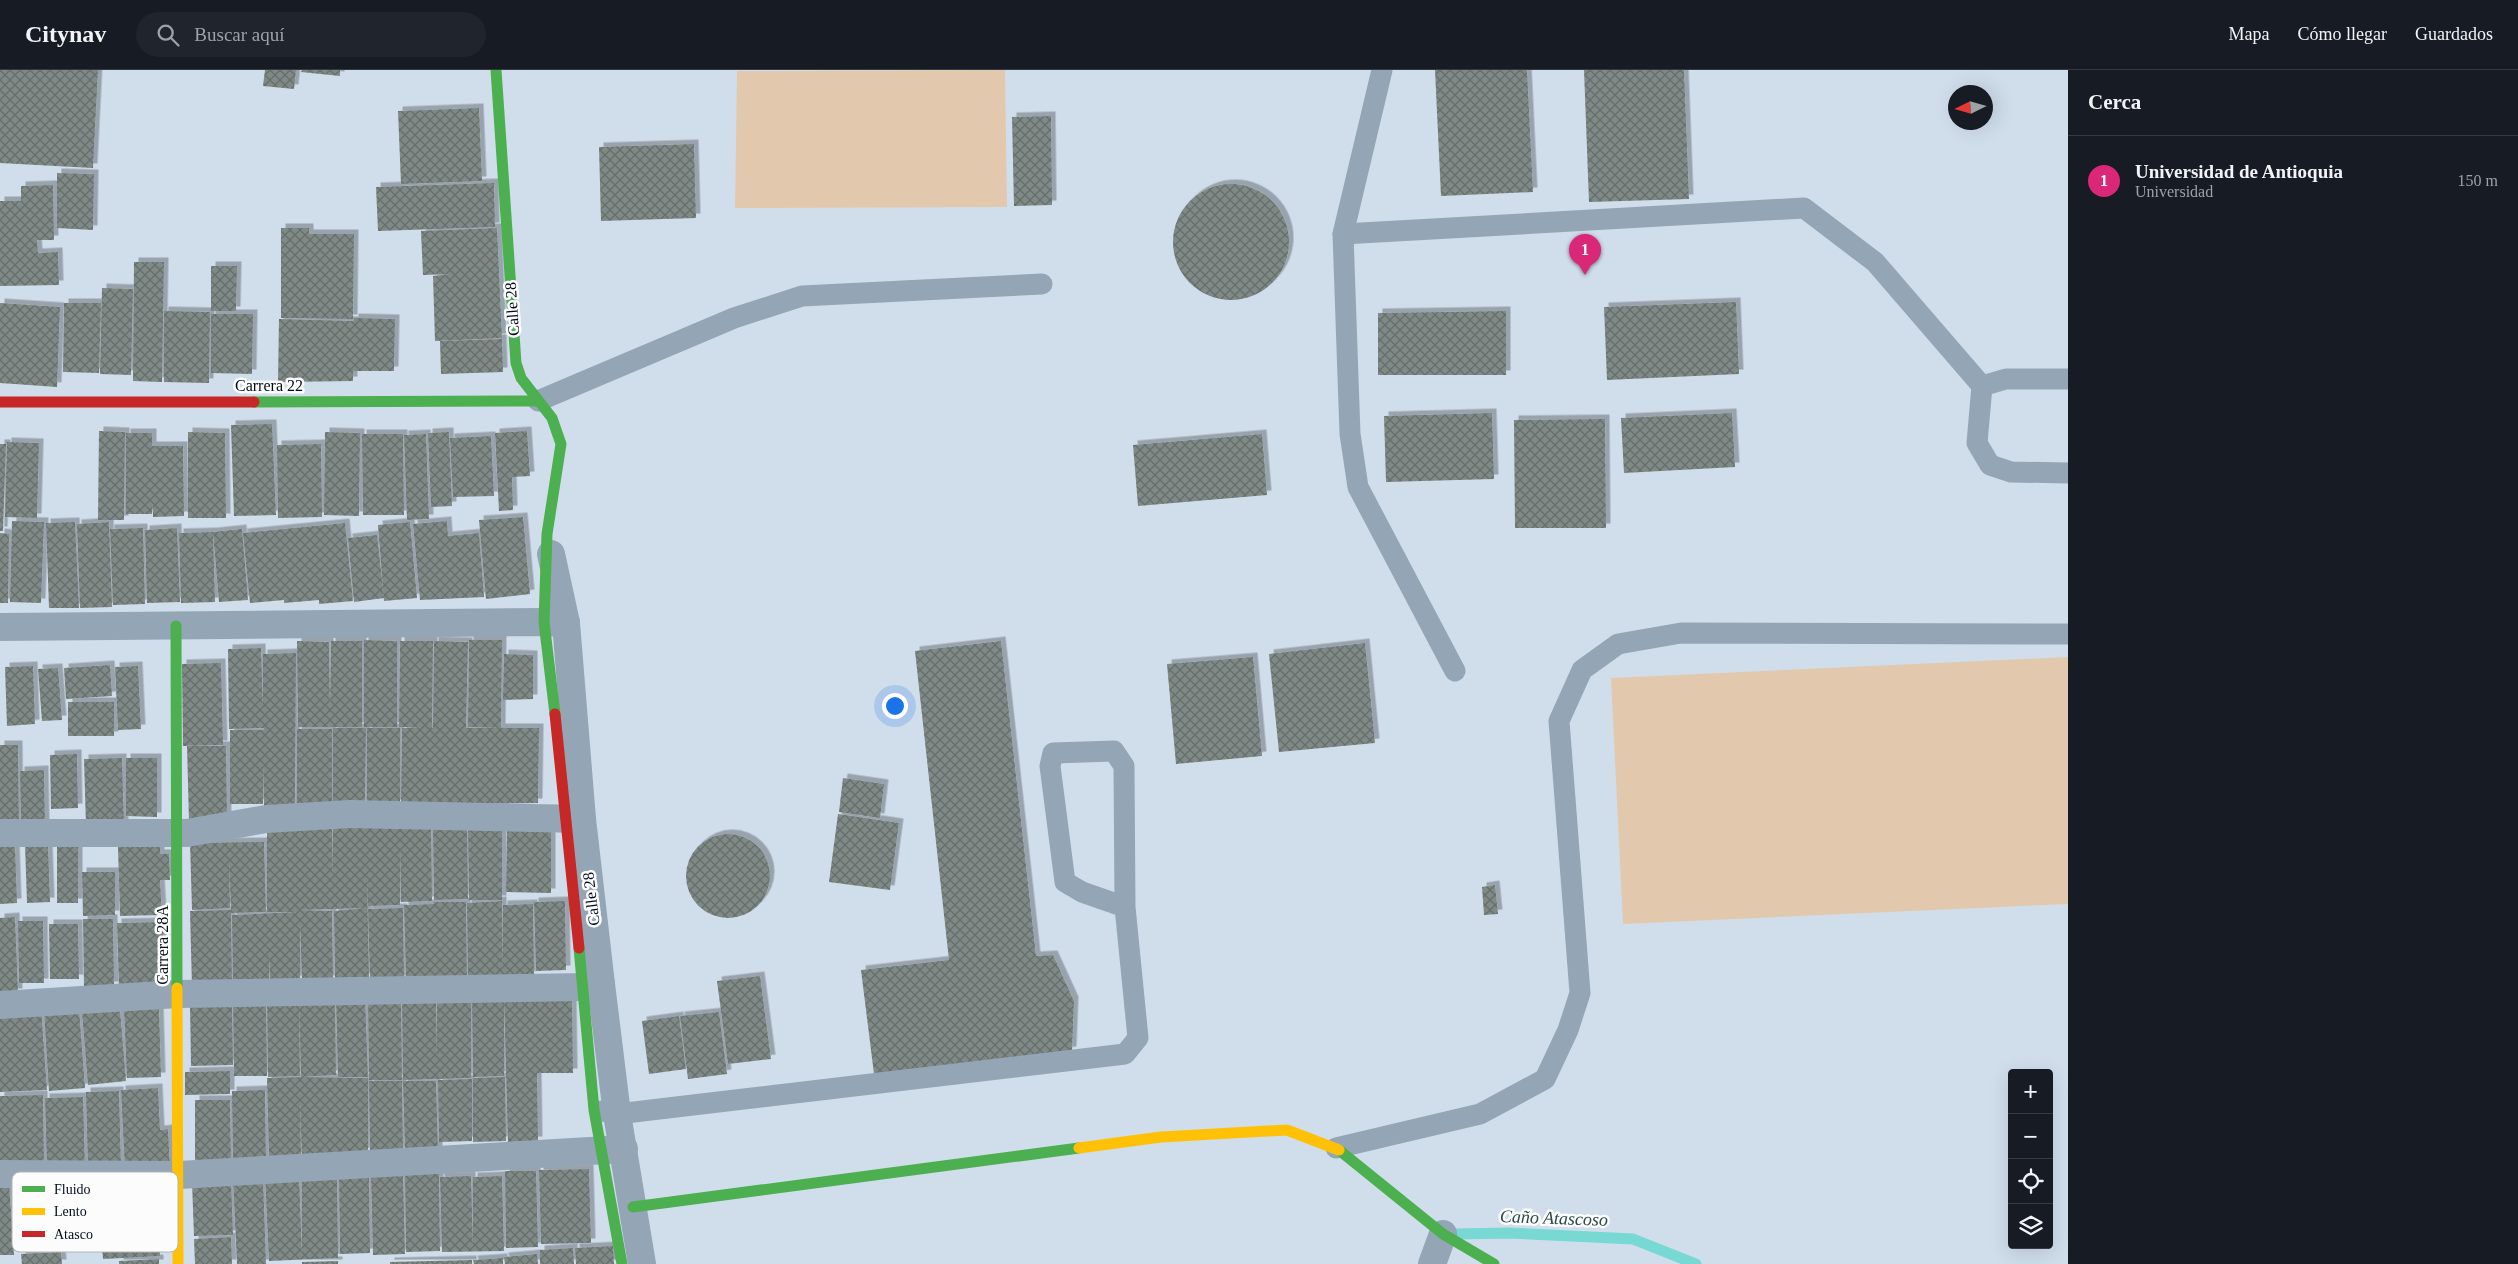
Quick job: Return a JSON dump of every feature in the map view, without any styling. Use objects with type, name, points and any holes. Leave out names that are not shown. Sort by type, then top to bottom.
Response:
[{"type":"street","name":"Calle 28","points":[[496,70],[516,363],[521,378],[552,418],[561,444],[547,534],[574,819],[606,1112],[612,1150],[622,1264]]},
{"type":"street","name":"Carrera 22","points":[[0,402],[538,401]]},
{"type":"street","points":[[0,627],[555,622]]},
{"type":"street","name":"Carrera 28A","points":[[176,626],[178,1264]]},
{"type":"street","points":[[0,833],[187,833],[266,819],[350,814],[574,819]]},
{"type":"street","points":[[0,1005],[178,994],[592,986]]},
{"type":"street","points":[[633,1207],[1160,1137],[1287,1130],[1336,1148],[1443,1234],[1494,1264]]},
{"type":"street","name":"Calle 28","points":[[612,1150],[633,1207],[642,1264]]},
{"type":"street","points":[[179,1175],[612,1150]]},
{"type":"street","points":[[1432,1264],[1443,1234]]},
{"type":"lane","points":[[1382,70],[1343,234],[1350,434],[1358,487],[1455,671]]},
{"type":"lane","points":[[1343,234],[1804,208],[1875,262],[1982,386],[1977,443],[1990,465],[2011,472],[2068,473]]},
{"type":"lane","points":[[538,401],[734,318],[802,296],[1042,284]]},
{"type":"lane","points":[[1982,386],[2006,379],[2068,379]]},
{"type":"lane","points":[[1336,1148],[1480,1114],[1545,1079],[1568,1030],[1580,993],[1559,721],[1582,670],[1618,644],[1681,632],[2068,634]]},
{"type":"lane","points":[[606,1112],[1125,1054],[1138,1038],[1125,906],[1124,766],[1114,751],[1053,753],[1050,766],[1065,882],[1082,892],[1125,906]]},
{"type":"shaded area","points":[[1005,70],[1007,207],[735,208],[737,71]]},
{"type":"shaded area","points":[[2068,657],[2068,904],[1623,924],[1611,678]]},
{"type":"building","points":[[0,70],[98,70],[93,168],[0,163]]},
{"type":"building","points":[[265,70],[296,70],[294,89],[263,86]]},
{"type":"building","points":[[302,70],[340,70],[340,76],[301,72]]},
{"type":"building","points":[[1435,70],[1527,70],[1533,192],[1441,196]]},
{"type":"building","points":[[1584,70],[1684,70],[1689,199],[1589,202]]},
{"type":"building","points":[[479,108],[482,181],[401,184],[398,111]]},
{"type":"building","points":[[1051,116],[1052,205],[1014,206],[1012,117]]},
{"type":"building","points":[[694,144],[696,218],[601,221],[599,147]]},
{"type":"building","points":[[57,173],[94,174],[93,230],[57,228]]},
{"type":"building","points":[[494,183],[495,227],[378,231],[376,187]]},
{"type":"building","points":[[1231,184],[1253,189],[1272,201],[1284,220],[1289,242],[1284,264],[1272,283],[1253,295],[1231,300],[1209,295],[1190,283],[1178,264],[1173,242],[1178,220],[1190,201],[1209,189]]},
{"type":"building","points":[[53,185],[54,240],[37,240],[38,253],[58,252],[59,285],[0,286],[0,201],[21,201],[21,186]]},
{"type":"building","points":[[281,228],[309,228],[309,234],[354,234],[353,319],[281,318]]},
{"type":"building","points":[[497,228],[502,338],[435,341],[433,276],[450,274],[423,275],[421,231]]},
{"type":"building","points":[[134,262],[164,262],[162,382],[133,381]]},
{"type":"building","points":[[211,266],[237,266],[236,311],[211,311]]},
{"type":"building","points":[[102,288],[133,289],[131,375],[100,374]]},
{"type":"building","points":[[1736,302],[1739,374],[1607,380],[1604,307]]},
{"type":"building","points":[[0,303],[60,307],[57,387],[0,383]]},
{"type":"building","points":[[64,303],[101,303],[99,373],[63,372]]},
{"type":"building","points":[[164,311],[210,312],[209,383],[164,382]]},
{"type":"building","points":[[1506,311],[1506,375],[1378,375],[1378,313]]},
{"type":"building","points":[[211,314],[253,314],[252,374],[211,373]]},
{"type":"building","points":[[354,318],[395,319],[394,371],[353,371],[353,381],[278,382],[279,319],[354,321]]},
{"type":"building","points":[[502,339],[503,372],[441,374],[440,341]]},
{"type":"building","points":[[1492,413],[1494,479],[1386,482],[1384,416]]},
{"type":"building","points":[[1732,413],[1735,467],[1624,473],[1621,418]]},
{"type":"building","points":[[1605,419],[1606,528],[1515,528],[1514,420]]},
{"type":"building","points":[[272,424],[276,515],[234,516],[231,425]]},
{"type":"building","points":[[99,431],[125,432],[124,520],[98,520]]},
{"type":"building","points":[[527,431],[530,476],[512,477],[513,510],[499,511],[495,433]]},
{"type":"building","points":[[188,432],[225,433],[226,518],[188,518]]},
{"type":"building","points":[[325,432],[360,433],[359,516],[324,515]]},
{"type":"building","points":[[449,432],[452,506],[431,507],[428,433]]},
{"type":"building","points":[[126,433],[152,433],[152,446],[183,446],[184,516],[153,517],[153,504],[152,514],[126,514]]},
{"type":"building","points":[[362,434],[403,434],[404,515],[363,515]]},
{"type":"building","points":[[426,434],[429,519],[407,520],[404,435]]},
{"type":"building","points":[[1262,434],[1267,495],[1138,506],[1133,445]]},
{"type":"building","points":[[491,436],[494,496],[453,497],[450,438]]},
{"type":"building","points":[[7,442],[39,443],[37,518],[5,517]]},
{"type":"building","points":[[0,444],[6,444],[3,531],[0,531]]},
{"type":"building","points":[[321,444],[322,517],[278,518],[277,445]]},
{"type":"building","points":[[523,517],[530,594],[486,599],[479,520]]},
{"type":"building","points":[[12,521],[44,522],[41,603],[10,602]]},
{"type":"building","points":[[447,521],[448,536],[479,533],[484,597],[420,600],[413,524]]},
{"type":"building","points":[[75,522],[79,608],[49,608],[46,523]]},
{"type":"building","points":[[109,522],[112,607],[80,608],[77,524]]},
{"type":"building","points":[[410,522],[417,598],[384,601],[378,525]]},
{"type":"building","points":[[345,523],[353,601],[319,604],[319,600],[284,603],[284,600],[250,603],[243,533]]},
{"type":"building","points":[[143,528],[145,604],[113,605],[110,529]]},
{"type":"building","points":[[177,528],[180,602],[147,603],[145,530]]},
{"type":"building","points":[[242,529],[248,600],[219,602],[213,532]]},
{"type":"building","points":[[213,532],[215,602],[181,603],[179,533]]},
{"type":"building","points":[[0,533],[9,534],[8,603],[0,603]]},
{"type":"building","points":[[377,535],[384,598],[354,602],[348,538]]},
{"type":"building","points":[[364,640],[397,641],[397,727],[364,727]]},
{"type":"building","points":[[469,640],[502,640],[501,728],[468,727]]},
{"type":"building","points":[[297,641],[329,642],[330,709],[331,641],[362,641],[362,727],[298,727]]},
{"type":"building","points":[[400,641],[433,641],[432,728],[434,641],[468,642],[466,728],[539,728],[538,803],[401,805],[402,728],[422,727],[399,727]]},
{"type":"building","points":[[1001,641],[1036,956],[1053,955],[1074,1001],[1072,1051],[874,1074],[861,970],[949,960],[915,651]]},
{"type":"building","points":[[1365,643],[1375,743],[1279,752],[1269,654]]},
{"type":"building","points":[[261,648],[263,708],[263,654],[296,653],[295,808],[264,808],[264,763],[263,804],[230,804],[230,730],[264,730],[264,728],[229,729],[228,649]]},
{"type":"building","points":[[504,654],[533,655],[533,699],[503,700]]},
{"type":"building","points":[[1253,657],[1262,756],[1176,764],[1167,664]]},
{"type":"building","points":[[221,663],[223,745],[183,746],[182,664]]},
{"type":"building","points":[[110,665],[112,696],[66,699],[64,668]]},
{"type":"building","points":[[33,666],[35,724],[7,726],[5,667]]},
{"type":"building","points":[[138,666],[141,729],[118,730],[115,667]]},
{"type":"building","points":[[58,668],[62,720],[42,721],[38,669]]},
{"type":"building","points":[[68,702],[114,702],[114,736],[68,736]]},
{"type":"building","points":[[333,728],[366,728],[365,805],[333,805]]},
{"type":"building","points":[[367,728],[400,728],[400,804],[367,804]]},
{"type":"building","points":[[297,729],[332,729],[332,808],[297,808]]},
{"type":"building","points":[[0,745],[18,745],[19,828],[0,828]]},
{"type":"building","points":[[187,746],[226,746],[227,820],[189,821]]},
{"type":"building","points":[[77,754],[78,808],[51,809],[50,755]]},
{"type":"building","points":[[122,758],[124,825],[86,826],[84,759]]},
{"type":"building","points":[[126,758],[157,758],[157,817],[126,816]]},
{"type":"building","points":[[44,770],[45,825],[21,825],[20,771]]},
{"type":"building","points":[[843,778],[884,784],[880,818],[839,812]]},
{"type":"building","points":[[838,814],[899,823],[890,890],[829,882]]},
{"type":"building","points":[[431,821],[432,901],[401,902],[400,847],[400,905],[368,906],[367,877],[369,978],[335,979],[334,911],[365,908],[299,910],[332,911],[333,980],[302,980],[300,924],[300,980],[270,981],[269,956],[269,987],[233,988],[232,915],[297,912],[267,912],[267,825],[332,824],[333,878],[333,822]]},
{"type":"building","points":[[433,822],[467,822],[468,899],[434,900]]},
{"type":"building","points":[[468,823],[502,823],[502,900],[469,900]]},
{"type":"building","points":[[507,827],[551,828],[551,893],[506,892]]},
{"type":"building","points":[[728,834],[744,837],[758,846],[767,860],[770,876],[767,892],[758,906],[744,915],[728,918],[712,915],[698,906],[689,892],[686,876],[689,860],[698,846],[712,837]]},
{"type":"building","points":[[264,842],[266,912],[231,913],[232,987],[192,988],[190,911],[231,910],[229,862],[230,908],[192,910],[190,843]]},
{"type":"building","points":[[0,845],[15,845],[17,903],[0,904]]},
{"type":"building","points":[[25,845],[48,845],[50,902],[27,903]]},
{"type":"building","points":[[57,846],[78,846],[78,903],[57,903]]},
{"type":"building","points":[[160,846],[160,854],[169,854],[170,880],[160,880],[162,915],[120,916],[118,847]]},
{"type":"building","points":[[82,872],[115,872],[115,915],[83,916]]},
{"type":"building","points":[[1495,885],[1498,914],[1484,915],[1482,887]]},
{"type":"building","points":[[502,901],[503,972],[503,905],[533,904],[534,975],[468,984],[467,903]]},
{"type":"building","points":[[565,901],[566,970],[536,971],[534,902]]},
{"type":"building","points":[[434,902],[466,902],[467,984],[406,979],[404,905],[434,904]]},
{"type":"building","points":[[403,908],[404,980],[370,980],[368,909]]},
{"type":"building","points":[[15,917],[18,993],[0,993],[0,918]]},
{"type":"building","points":[[83,919],[113,919],[114,986],[84,987]]},
{"type":"building","points":[[18,921],[43,921],[44,983],[19,983]]},
{"type":"building","points":[[163,922],[165,988],[119,990],[117,923]]},
{"type":"building","points":[[49,924],[78,924],[79,979],[50,979]]},
{"type":"building","points":[[760,976],[771,1059],[728,1064],[717,981]]},
{"type":"building","points":[[365,996],[368,1077],[338,1077],[336,997]]},
{"type":"building","points":[[368,996],[401,996],[402,1080],[369,1080]]},
{"type":"building","points":[[572,996],[573,1073],[537,1073],[538,1141],[508,1142],[504,997]]},
{"type":"building","points":[[233,997],[266,997],[267,1076],[234,1076]]},
{"type":"building","points":[[335,997],[336,1075],[301,1077],[299,1003],[300,1076],[268,1077],[267,998]]},
{"type":"building","points":[[437,998],[471,999],[471,1078],[403,1080],[402,1000],[436,999],[437,1057]]},
{"type":"building","points":[[472,998],[504,998],[504,1076],[473,1077]]},
{"type":"building","points":[[190,1005],[232,1005],[233,1065],[191,1066]]},
{"type":"building","points":[[41,1008],[47,1090],[0,1092],[0,1010]]},
{"type":"building","points":[[79,1009],[85,1088],[49,1091],[44,1011]]},
{"type":"building","points":[[159,1009],[161,1077],[127,1078],[124,1010]]},
{"type":"building","points":[[120,1010],[126,1081],[88,1085],[82,1013]]},
{"type":"building","points":[[719,1012],[727,1074],[688,1079],[680,1016]]},
{"type":"building","points":[[679,1016],[686,1069],[649,1074],[642,1021]]},
{"type":"building","points":[[230,1071],[230,1094],[185,1095],[185,1072]]},
{"type":"building","points":[[505,1077],[506,1141],[473,1142],[473,1078]]},
{"type":"building","points":[[267,1078],[368,1078],[368,1152],[302,1160],[300,1101],[301,1157],[269,1157]]},
{"type":"building","points":[[472,1079],[472,1141],[439,1142],[438,1080]]},
{"type":"building","points":[[369,1081],[402,1081],[403,1152],[370,1152]]},
{"type":"building","points":[[403,1081],[436,1081],[438,1151],[405,1151]]},
{"type":"building","points":[[158,1088],[160,1130],[168,1129],[170,1168],[125,1170],[121,1090]]},
{"type":"building","points":[[265,1090],[266,1163],[233,1163],[232,1091]]},
{"type":"building","points":[[119,1091],[121,1168],[88,1169],[86,1092]]},
{"type":"building","points":[[43,1095],[44,1166],[0,1167],[0,1096]]},
{"type":"building","points":[[83,1097],[85,1167],[47,1168],[45,1098]]},
{"type":"building","points":[[195,1100],[230,1100],[231,1163],[195,1163]]},
{"type":"building","points":[[589,1169],[591,1243],[541,1244],[539,1170]]},
{"type":"building","points":[[505,1171],[536,1171],[538,1247],[506,1248]]},
{"type":"building","points":[[299,1174],[302,1256],[302,1175],[337,1175],[338,1258],[269,1261],[265,1175]]},
{"type":"building","points":[[405,1174],[439,1174],[440,1251],[406,1252]]},
{"type":"building","points":[[339,1175],[369,1175],[370,1253],[340,1254]]},
{"type":"building","points":[[371,1175],[403,1175],[405,1254],[373,1255]]},
{"type":"building","points":[[471,1176],[473,1247],[473,1177],[502,1176],[504,1251],[442,1252],[440,1177]]},
{"type":"building","points":[[263,1177],[266,1264],[237,1264],[233,1178]]},
{"type":"building","points":[[231,1180],[233,1235],[194,1236],[192,1182]]},
{"type":"building","points":[[0,1183],[9,1183],[12,1252],[14,1255],[0,1255]]},
{"type":"building","points":[[231,1237],[232,1264],[195,1264],[194,1239]]},
{"type":"building","points":[[613,1246],[614,1264],[576,1264],[575,1248]]},
{"type":"building","points":[[573,1248],[574,1264],[540,1264],[540,1250]]},
{"type":"building","points":[[61,1252],[62,1264],[22,1264],[21,1254]]},
{"type":"building","points":[[102,1252],[160,1252],[160,1256],[103,1259]]},
{"type":"building","points":[[537,1254],[538,1264],[505,1264],[504,1257]]},
{"type":"building","points":[[503,1258],[503,1264],[474,1264],[473,1260]]},
{"type":"building","points":[[159,1259],[159,1264],[119,1264],[119,1261]]},
{"type":"building","points":[[472,1260],[472,1264],[390,1264],[390,1262]]},
{"type":"building","points":[[338,1261],[338,1264],[302,1264],[302,1262]]},
{"type":"waterway","name":"Caño Atascoso","points":[[1456,1234],[1508,1233],[1633,1239],[1696,1264]]},
{"type":"traffic: fast","points":[[496,70],[516,363],[521,378],[552,418],[561,444],[547,534],[544,622],[555,714]]},
{"type":"traffic: fast","points":[[254,402],[538,401]]},
{"type":"traffic: fast","points":[[176,626],[177,988]]},
{"type":"traffic: fast","points":[[579,948],[594,1110],[622,1264]]},
{"type":"traffic: fast","points":[[633,1207],[1079,1148]]},
{"type":"traffic: fast","points":[[1339,1150],[1443,1234],[1494,1264]]},
{"type":"traffic: slow","points":[[177,988],[178,1172]]},
{"type":"traffic: slow","points":[[1079,1148],[1161,1137],[1287,1130],[1339,1150]]},
{"type":"traffic: slow","points":[[178,1252],[178,1264]]},
{"type":"traffic: jam","points":[[0,402],[254,402]]},
{"type":"traffic: jam","points":[[555,714],[579,948]]},
{"type":"place","name":"Universidad de Antioquia","points":[[1585,275]]}]
